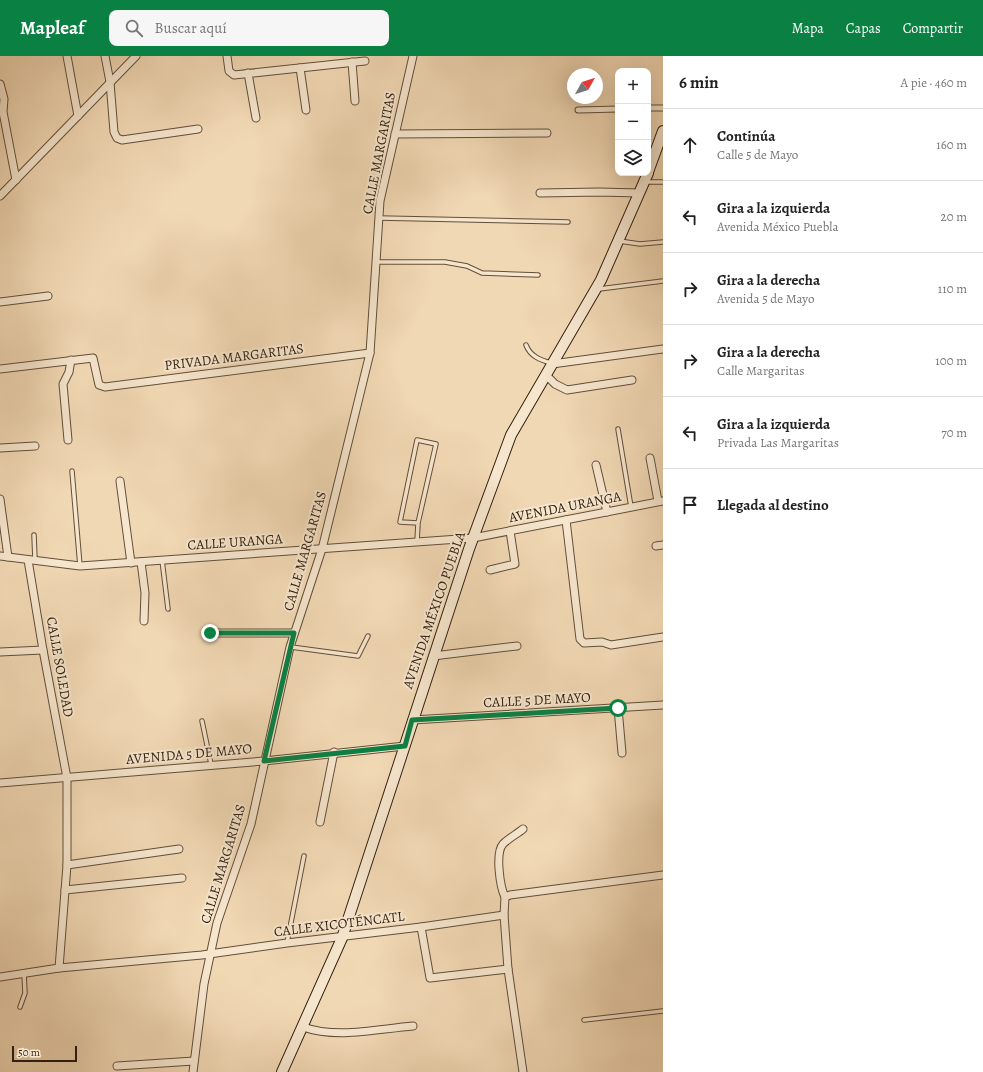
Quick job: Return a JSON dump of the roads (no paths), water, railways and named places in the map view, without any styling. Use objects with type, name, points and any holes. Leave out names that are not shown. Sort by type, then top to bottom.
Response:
[{"type":"main road","name":"AVENIDA MÉXICO PUEBLA","points":[[651,165],[663,131]]},
{"type":"main road","name":"AVENIDA MÉXICO PUEBLA","points":[[282,1072],[342,938],[433,656],[473,538],[512,435],[596,289],[619,241],[647,176]]},
{"type":"street","points":[[67,56],[78,116]]},
{"type":"street","points":[[105,56],[110,82],[114,132],[117,138],[122,140],[198,129]]},
{"type":"street","points":[[126,56],[128,65]]},
{"type":"street","points":[[0,196],[136,56]]},
{"type":"street","points":[[228,56],[230,74],[365,61]]},
{"type":"street","name":"CALLE MARGARITAS","points":[[193,1072],[204,984],[217,923],[251,824],[290,647],[322,549],[370,354],[380,201],[413,56]]},
{"type":"street","points":[[352,62],[355,101]]},
{"type":"street","points":[[300,68],[306,110]]},
{"type":"street","points":[[248,73],[256,118]]},
{"type":"street","points":[[0,84],[4,99],[3,112],[16,180]]},
{"type":"street","points":[[651,108],[663,108]]},
{"type":"street","points":[[578,110],[615,109]]},
{"type":"street","points":[[395,134],[547,133]]},
{"type":"street","points":[[540,193],[640,193]]},
{"type":"street","points":[[0,302],[48,296]]},
{"type":"street","points":[[552,364],[663,349]]},
{"type":"street","name":"PRIVADA MARGARITAS","points":[[71,360],[93,358],[99,385],[101,387],[370,354]]},
{"type":"street","points":[[0,369],[71,360],[69,372],[62,384],[68,440]]},
{"type":"street","points":[[546,375],[555,384],[567,390],[632,380]]},
{"type":"street","points":[[0,448],[35,446]]},
{"type":"street","points":[[650,458],[660,501]]},
{"type":"street","points":[[596,465],[607,512]]},
{"type":"street","points":[[120,481],[131,563]]},
{"type":"street","points":[[0,499],[4,557]]},
{"type":"street","name":"AVENIDA URANGA","points":[[473,538],[660,501]]},
{"type":"street","points":[[566,520],[580,639],[584,643],[602,642],[610,645],[663,637]]},
{"type":"street","points":[[490,570],[515,564],[510,531]]},
{"type":"street","name":"CALLE URANGA","points":[[4,557],[80,566],[473,538]]},
{"type":"street","name":"CALLE SOLEDAD","points":[[32,561],[43,650],[67,778],[67,865],[59,968]]},
{"type":"street","points":[[141,562],[145,593],[144,622]]},
{"type":"street","points":[[210,633],[294,633]]},
{"type":"street","points":[[433,656],[518,646]]},
{"type":"street","points":[[0,652],[43,650]]},
{"type":"street","name":"CALLE 5 DE MAYO","points":[[412,720],[663,705]]},
{"type":"street","points":[[618,708],[622,753]]},
{"type":"street","name":"AVENIDA 5 DE MAYO","points":[[0,783],[211,764],[264,761],[334,752],[405,746]]},
{"type":"street","points":[[320,822],[334,752]]},
{"type":"street","points":[[523,829],[502,845],[498,853],[502,891],[505,897],[504,915],[508,969],[523,1072]]},
{"type":"street","points":[[67,865],[179,850]]},
{"type":"street","points":[[505,897],[510,895],[663,875]]},
{"type":"street","points":[[65,890],[182,878]]},
{"type":"street","name":"CALLE XICOTÉNCATL","points":[[0,977],[24,972],[59,968],[211,954],[287,943],[342,938],[421,928],[504,915]]},
{"type":"street","points":[[421,928],[430,978],[508,969]]},
{"type":"street","points":[[302,1027],[312,1030],[336,1033],[413,1026]]},
{"type":"street","points":[[117,1066],[194,1061]]},
{"type":"lane","points":[[647,176],[663,182]]},
{"type":"lane","points":[[379,218],[568,222]]},
{"type":"lane","points":[[619,241],[640,244],[663,242]]},
{"type":"lane","points":[[376,262],[445,262],[467,266],[482,273],[538,275]]},
{"type":"lane","points":[[596,289],[663,281]]},
{"type":"lane","points":[[526,345],[528,351],[536,358],[552,364]]},
{"type":"lane","points":[[618,429],[631,507]]},
{"type":"lane","points":[[417,542],[418,523],[436,444],[417,440],[400,522],[418,523]]},
{"type":"lane","points":[[72,471],[80,566]]},
{"type":"lane","points":[[32,561],[34,536]]},
{"type":"lane","points":[[162,560],[168,609]]},
{"type":"lane","points":[[290,647],[358,656],[368,636]]},
{"type":"lane","points":[[202,721],[211,764]]},
{"type":"lane","points":[[287,943],[304,856]]},
{"type":"lane","points":[[20,1007],[25,994],[24,972]]},
{"type":"lane","points":[[584,1020],[663,1011]]}]
